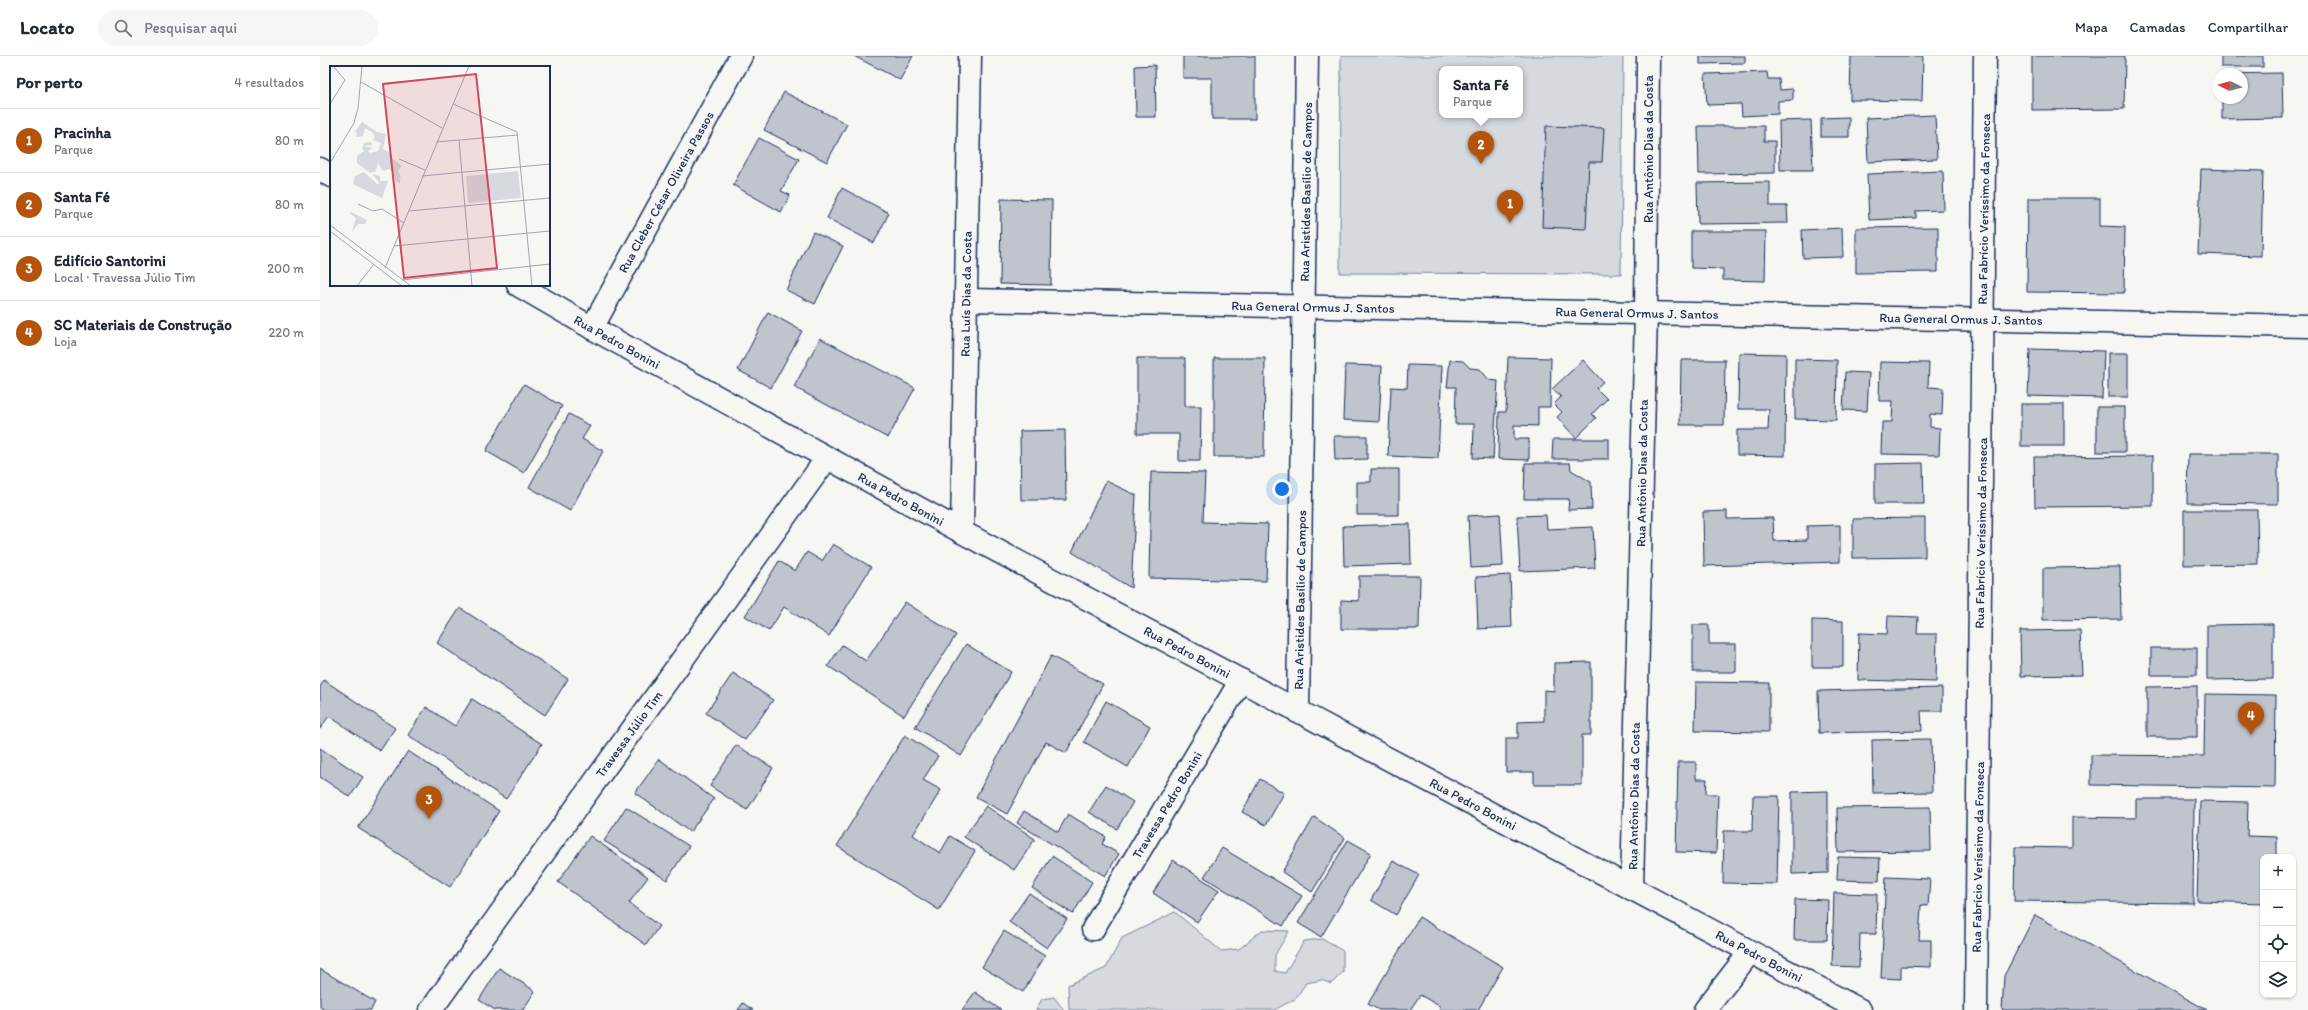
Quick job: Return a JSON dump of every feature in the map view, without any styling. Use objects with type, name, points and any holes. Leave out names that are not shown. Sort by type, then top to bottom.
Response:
[{"type":"street","name":"Rua Cleber César Oliveira Passos","points":[[592,328],[741,56]]},
{"type":"street","name":"Rua Luís Dias da Costa","points":[[962,532],[970,56]]},
{"type":"street","name":"Rua Aristides Basílio de Campos","points":[[1298,712],[1307,56]]},
{"type":"street","name":"Rua Antônio Dias da Costa","points":[[1632,889],[1646,313],[1648,56]]},
{"type":"street","name":"Rua Fabrício Veríssimo da Fonseca","points":[[1976,1010],[1985,56]]},
{"type":"street","points":[[320,169],[330,175]]},
{"type":"street","name":"Rua Pedro Bonini","points":[[520,286],[592,328],[962,532],[1860,1010]]},
{"type":"street","name":"Rua General Ormus J. Santos","points":[[966,300],[2308,326]]},
{"type":"street","name":"Travessa Júlio Tim","points":[[431,1010],[827,458]]},
{"type":"street","name":"Travessa Pedro Bonini","points":[[1092,929],[1241,680]]},
{"type":"street","points":[[1705,1010],[1750,952]]},
{"type":"shaded area","points":[[1341,56],[1623,56],[1621,274],[1340,273]]},
{"type":"shaded area","points":[[1175,912],[1221,951],[1239,949],[1262,930],[1289,931],[1275,955],[1275,971],[1285,973],[1304,941],[1322,939],[1343,951],[1343,972],[1331,984],[1322,980],[1306,983],[1295,999],[1274,1010],[1069,1010],[1068,985],[1106,968],[1122,938]]},
{"type":"shaded area","points":[[1054,997],[1064,1010],[1036,1010],[1042,999]]},
{"type":"building","points":[[854,56],[913,56],[900,80]]},
{"type":"building","points":[[1183,56],[1255,56],[1255,119],[1212,119],[1212,78],[1183,78]]},
{"type":"building","points":[[1700,56],[1745,56],[1745,63],[1700,64]]},
{"type":"building","points":[[1851,56],[1923,56],[1922,101],[1850,100]]},
{"type":"building","points":[[2032,56],[2125,56],[2124,109],[2032,110]]},
{"type":"building","points":[[2221,56],[2263,56],[2263,67],[2221,67]]},
{"type":"building","points":[[1155,65],[1156,117],[1136,117],[1135,66]]},
{"type":"building","points":[[1767,72],[1768,79],[1779,79],[1780,90],[1793,89],[1793,100],[1778,101],[1778,114],[1742,116],[1741,104],[1707,105],[1705,74]]},
{"type":"building","points":[[2282,73],[2283,118],[2222,119],[2222,104],[2248,104],[2248,74]]},
{"type":"building","points":[[784,92],[847,124],[827,162],[764,130]]},
{"type":"building","points":[[1935,115],[1937,159],[1868,162],[1866,118]]},
{"type":"building","points":[[1849,117],[1849,137],[1821,137],[1821,118]]},
{"type":"building","points":[[1811,120],[1813,170],[1780,170],[1779,121]]},
{"type":"building","points":[[1546,126],[1604,128],[1602,162],[1589,162],[1586,229],[1542,227]]},
{"type":"building","points":[[1698,126],[1764,126],[1764,141],[1775,141],[1775,173],[1699,174]]},
{"type":"building","points":[[759,138],[799,159],[781,191],[790,195],[781,212],[733,185]]},
{"type":"building","points":[[2201,169],[2263,171],[2261,256],[2198,254]]},
{"type":"building","points":[[1943,171],[1944,210],[1916,211],[1916,218],[1869,220],[1867,174]]},
{"type":"building","points":[[1770,182],[1770,206],[1787,206],[1788,223],[1698,224],[1697,183]]},
{"type":"building","points":[[842,188],[889,213],[874,243],[827,218]]},
{"type":"building","points":[[2028,198],[2100,198],[2100,226],[2125,227],[2124,293],[2027,292]]},
{"type":"building","points":[[1001,199],[1052,200],[1051,285],[1000,284]]},
{"type":"building","points":[[1938,227],[1938,272],[1856,273],[1856,228]]},
{"type":"building","points":[[1842,228],[1843,257],[1803,258],[1802,230]]},
{"type":"building","points":[[1691,231],[1766,231],[1765,281],[1723,280],[1723,269],[1691,268]]},
{"type":"building","points":[[813,232],[843,246],[815,304],[786,290]]},
{"type":"building","points":[[768,312],[802,331],[771,388],[738,370]]},
{"type":"building","points":[[820,338],[915,388],[888,438],[794,387]]},
{"type":"building","points":[[2030,349],[2104,351],[2102,398],[2028,396]]},
{"type":"building","points":[[1739,353],[1786,354],[1785,456],[1737,455],[1737,430],[1768,430],[1769,409],[1738,409]]},
{"type":"building","points":[[2108,353],[2128,353],[2128,397],[2108,397]]},
{"type":"building","points":[[1508,357],[1551,358],[1550,407],[1538,407],[1538,426],[1514,425],[1514,439],[1529,439],[1529,460],[1498,459],[1499,412],[1506,412]]},
{"type":"building","points":[[1137,358],[1185,358],[1185,406],[1201,406],[1200,461],[1179,461],[1179,434],[1137,434]]},
{"type":"building","points":[[1214,358],[1265,358],[1264,457],[1214,457]]},
{"type":"building","points":[[1795,359],[1837,360],[1836,420],[1795,419]]},
{"type":"building","points":[[1450,360],[1463,361],[1470,368],[1480,369],[1489,380],[1498,381],[1493,459],[1473,458],[1474,424],[1455,424],[1456,387],[1447,387]]},
{"type":"building","points":[[1583,360],[1603,382],[1596,388],[1607,399],[1592,414],[1596,418],[1576,438],[1557,417],[1562,412],[1554,404],[1561,397],[1552,389]]},
{"type":"building","points":[[1681,360],[1725,360],[1724,425],[1680,425]]},
{"type":"building","points":[[1880,362],[1929,363],[1928,387],[1943,388],[1942,415],[1930,414],[1930,427],[1940,428],[1939,455],[1881,454],[1882,422],[1892,422],[1893,401],[1879,401]]},
{"type":"building","points":[[1345,365],[1382,366],[1379,422],[1343,420]]},
{"type":"building","points":[[1408,365],[1442,366],[1438,458],[1388,456],[1391,387],[1407,388]]},
{"type":"building","points":[[1845,372],[1869,373],[1867,411],[1843,410]]},
{"type":"building","points":[[524,384],[562,406],[524,473],[486,451]]},
{"type":"building","points":[[2021,404],[2064,404],[2064,446],[2021,446]]},
{"type":"building","points":[[2097,407],[2125,407],[2125,452],[2097,452]]},
{"type":"building","points":[[569,414],[590,426],[582,439],[603,451],[570,511],[529,487]]},
{"type":"building","points":[[1065,430],[1066,500],[1021,500],[1020,431]]},
{"type":"building","points":[[1334,436],[1367,436],[1367,459],[1335,460]]},
{"type":"building","points":[[1553,439],[1609,439],[1609,459],[1552,459]]},
{"type":"building","points":[[2188,454],[2278,454],[2278,504],[2187,503]]},
{"type":"building","points":[[2153,456],[2153,506],[2035,507],[2034,457]]},
{"type":"building","points":[[1525,463],[1570,463],[1571,470],[1591,482],[1592,509],[1568,510],[1569,499],[1524,499]]},
{"type":"building","points":[[1923,463],[1924,504],[1875,504],[1875,464]]},
{"type":"building","points":[[1371,469],[1399,469],[1399,515],[1357,515],[1357,482],[1371,482]]},
{"type":"building","points":[[1151,472],[1205,473],[1203,522],[1268,524],[1266,581],[1149,578]]},
{"type":"building","points":[[1106,481],[1136,495],[1131,588],[1072,552]]},
{"type":"building","points":[[2184,510],[2257,510],[2258,564],[2184,565]]},
{"type":"building","points":[[1727,511],[1727,519],[1773,518],[1774,541],[1807,540],[1807,526],[1840,525],[1840,562],[1704,566],[1703,512]]},
{"type":"building","points":[[1500,514],[1503,566],[1471,568],[1468,516]]},
{"type":"building","points":[[1546,515],[1547,529],[1593,527],[1595,568],[1520,571],[1517,516]]},
{"type":"building","points":[[1925,518],[1925,557],[1853,558],[1853,519]]},
{"type":"building","points":[[1410,524],[1411,564],[1344,566],[1343,526]]},
{"type":"building","points":[[833,544],[871,567],[829,636],[784,607],[769,631],[745,616],[779,561],[795,571],[807,552],[822,561]]},
{"type":"building","points":[[2120,567],[2121,619],[2043,620],[2043,568]]},
{"type":"building","points":[[1510,575],[1512,627],[1478,629],[1476,577]]},
{"type":"building","points":[[1359,576],[1420,576],[1419,629],[1341,629],[1341,600],[1359,601]]},
{"type":"building","points":[[905,602],[956,635],[904,716],[828,666],[842,645],[866,661]]},
{"type":"building","points":[[460,608],[568,679],[545,715],[437,643]]},
{"type":"building","points":[[1888,616],[1918,617],[1917,634],[1937,634],[1936,682],[1858,680],[1859,633],[1887,634]]},
{"type":"building","points":[[1812,620],[1843,621],[1843,667],[1812,667]]},
{"type":"building","points":[[2273,624],[2273,679],[2207,680],[2207,625]]},
{"type":"building","points":[[1693,625],[1709,625],[1709,644],[1736,644],[1736,672],[1693,672]]},
{"type":"building","points":[[2080,630],[2082,675],[2021,676],[2020,631]]},
{"type":"building","points":[[966,644],[1011,672],[961,756],[915,727]]},
{"type":"building","points":[[2151,648],[2197,648],[2197,675],[2151,675]]},
{"type":"building","points":[[1051,656],[1103,684],[1066,753],[1046,742],[1007,814],[976,797]]},
{"type":"building","points":[[1591,662],[1591,735],[1582,735],[1582,785],[1534,785],[1534,772],[1506,772],[1506,738],[1518,738],[1518,722],[1544,721],[1544,690],[1554,691],[1554,663]]},
{"type":"building","points":[[733,673],[773,700],[745,740],[706,713]]},
{"type":"building","points":[[324,680],[395,728],[380,751],[329,716],[320,729],[320,687]]},
{"type":"building","points":[[1696,682],[1769,683],[1769,732],[1695,731]]},
{"type":"building","points":[[2197,686],[2197,737],[2147,737],[2147,687]]},
{"type":"building","points":[[1942,688],[1942,711],[1921,711],[1922,731],[1819,733],[1818,691]]},
{"type":"building","points":[[2205,694],[2276,695],[2275,788],[2091,785],[2091,755],[2204,756]]},
{"type":"building","points":[[472,699],[542,744],[506,799],[408,735],[426,707],[455,726]]},
{"type":"building","points":[[1106,701],[1150,726],[1128,767],[1084,742]]},
{"type":"building","points":[[905,735],[938,756],[923,780],[941,790],[913,835],[940,853],[950,836],[975,851],[939,910],[837,846]]},
{"type":"building","points":[[1931,739],[1932,792],[1873,793],[1872,740]]},
{"type":"building","points":[[736,745],[773,768],[747,810],[710,786]]},
{"type":"building","points":[[320,748],[363,777],[350,797],[320,777]]},
{"type":"building","points":[[408,751],[499,811],[450,887],[358,828]]},
{"type":"building","points":[[659,759],[714,799],[690,832],[635,793]]},
{"type":"building","points":[[1678,762],[1696,762],[1696,779],[1707,779],[1706,794],[1718,794],[1716,853],[1676,852]]},
{"type":"building","points":[[1260,779],[1284,793],[1266,825],[1242,812]]},
{"type":"building","points":[[1106,785],[1133,802],[1117,829],[1089,812]]},
{"type":"building","points":[[1828,791],[1828,873],[1792,874],[1792,792]]},
{"type":"building","points":[[1753,796],[1779,796],[1777,884],[1723,883],[1724,831],[1752,831]]},
{"type":"building","points":[[2136,799],[2194,799],[2193,903],[2014,901],[2015,847],[2072,848],[2072,817],[2136,818]]},
{"type":"building","points":[[2200,801],[2248,802],[2247,836],[2277,837],[2277,854],[2260,854],[2260,903],[2197,901]]},
{"type":"building","points":[[986,806],[1035,839],[1014,870],[964,837]]},
{"type":"building","points":[[626,807],[689,846],[667,880],[604,841]]},
{"type":"building","points":[[1930,807],[1931,851],[1838,852],[1837,808]]},
{"type":"building","points":[[1024,811],[1058,832],[1068,814],[1106,837],[1102,844],[1119,854],[1105,876],[1017,823]]},
{"type":"building","points":[[1314,817],[1345,838],[1312,892],[1282,872]]},
{"type":"building","points":[[590,836],[648,877],[629,903],[659,926],[646,945],[558,882]]},
{"type":"building","points":[[1348,840],[1371,853],[1321,937],[1298,923]]},
{"type":"building","points":[[1222,848],[1302,896],[1283,926],[1204,877]]},
{"type":"building","points":[[1052,856],[1092,882],[1073,914],[1032,888]]},
{"type":"building","points":[[1838,857],[1880,858],[1879,881],[1837,880]]},
{"type":"building","points":[[1173,860],[1219,890],[1197,922],[1153,893]]},
{"type":"building","points":[[1393,861],[1419,875],[1396,915],[1371,900]]},
{"type":"building","points":[[1886,877],[1930,879],[1928,906],[1921,905],[1919,940],[1931,940],[1931,967],[1901,966],[1901,979],[1881,978]]},
{"type":"building","points":[[1029,893],[1067,919],[1047,948],[1009,922]]},
{"type":"building","points":[[1834,893],[1877,894],[1876,934],[1860,934],[1859,967],[1832,966]]},
{"type":"building","points":[[1795,899],[1828,900],[1827,940],[1794,940]]},
{"type":"building","points":[[2035,915],[2207,1010],[2002,1010],[2004,976]]},
{"type":"building","points":[[1419,917],[1503,967],[1478,1010],[1439,1010],[1441,1007],[1420,995],[1410,1010],[1379,1010],[1368,1004]]},
{"type":"building","points":[[1004,931],[1045,956],[1023,992],[982,967]]},
{"type":"building","points":[[499,968],[535,991],[523,1010],[495,1010],[479,1000]]},
{"type":"building","points":[[320,969],[375,1002],[371,1010],[325,1010],[320,1007]]},
{"type":"building","points":[[975,992],[1001,1010],[962,1010]]},
{"type":"building","points":[[743,1003],[753,1010],[738,1010]]},
{"type":"place","name":"Santa Fé","points":[[1481,164]]},
{"type":"place","name":"Pracinha","points":[[1510,223]]},
{"type":"place","name":"SC Materiais de Construção","points":[[2251,735]]},
{"type":"place","name":"Edifício Santorini","points":[[429,819]]}]
